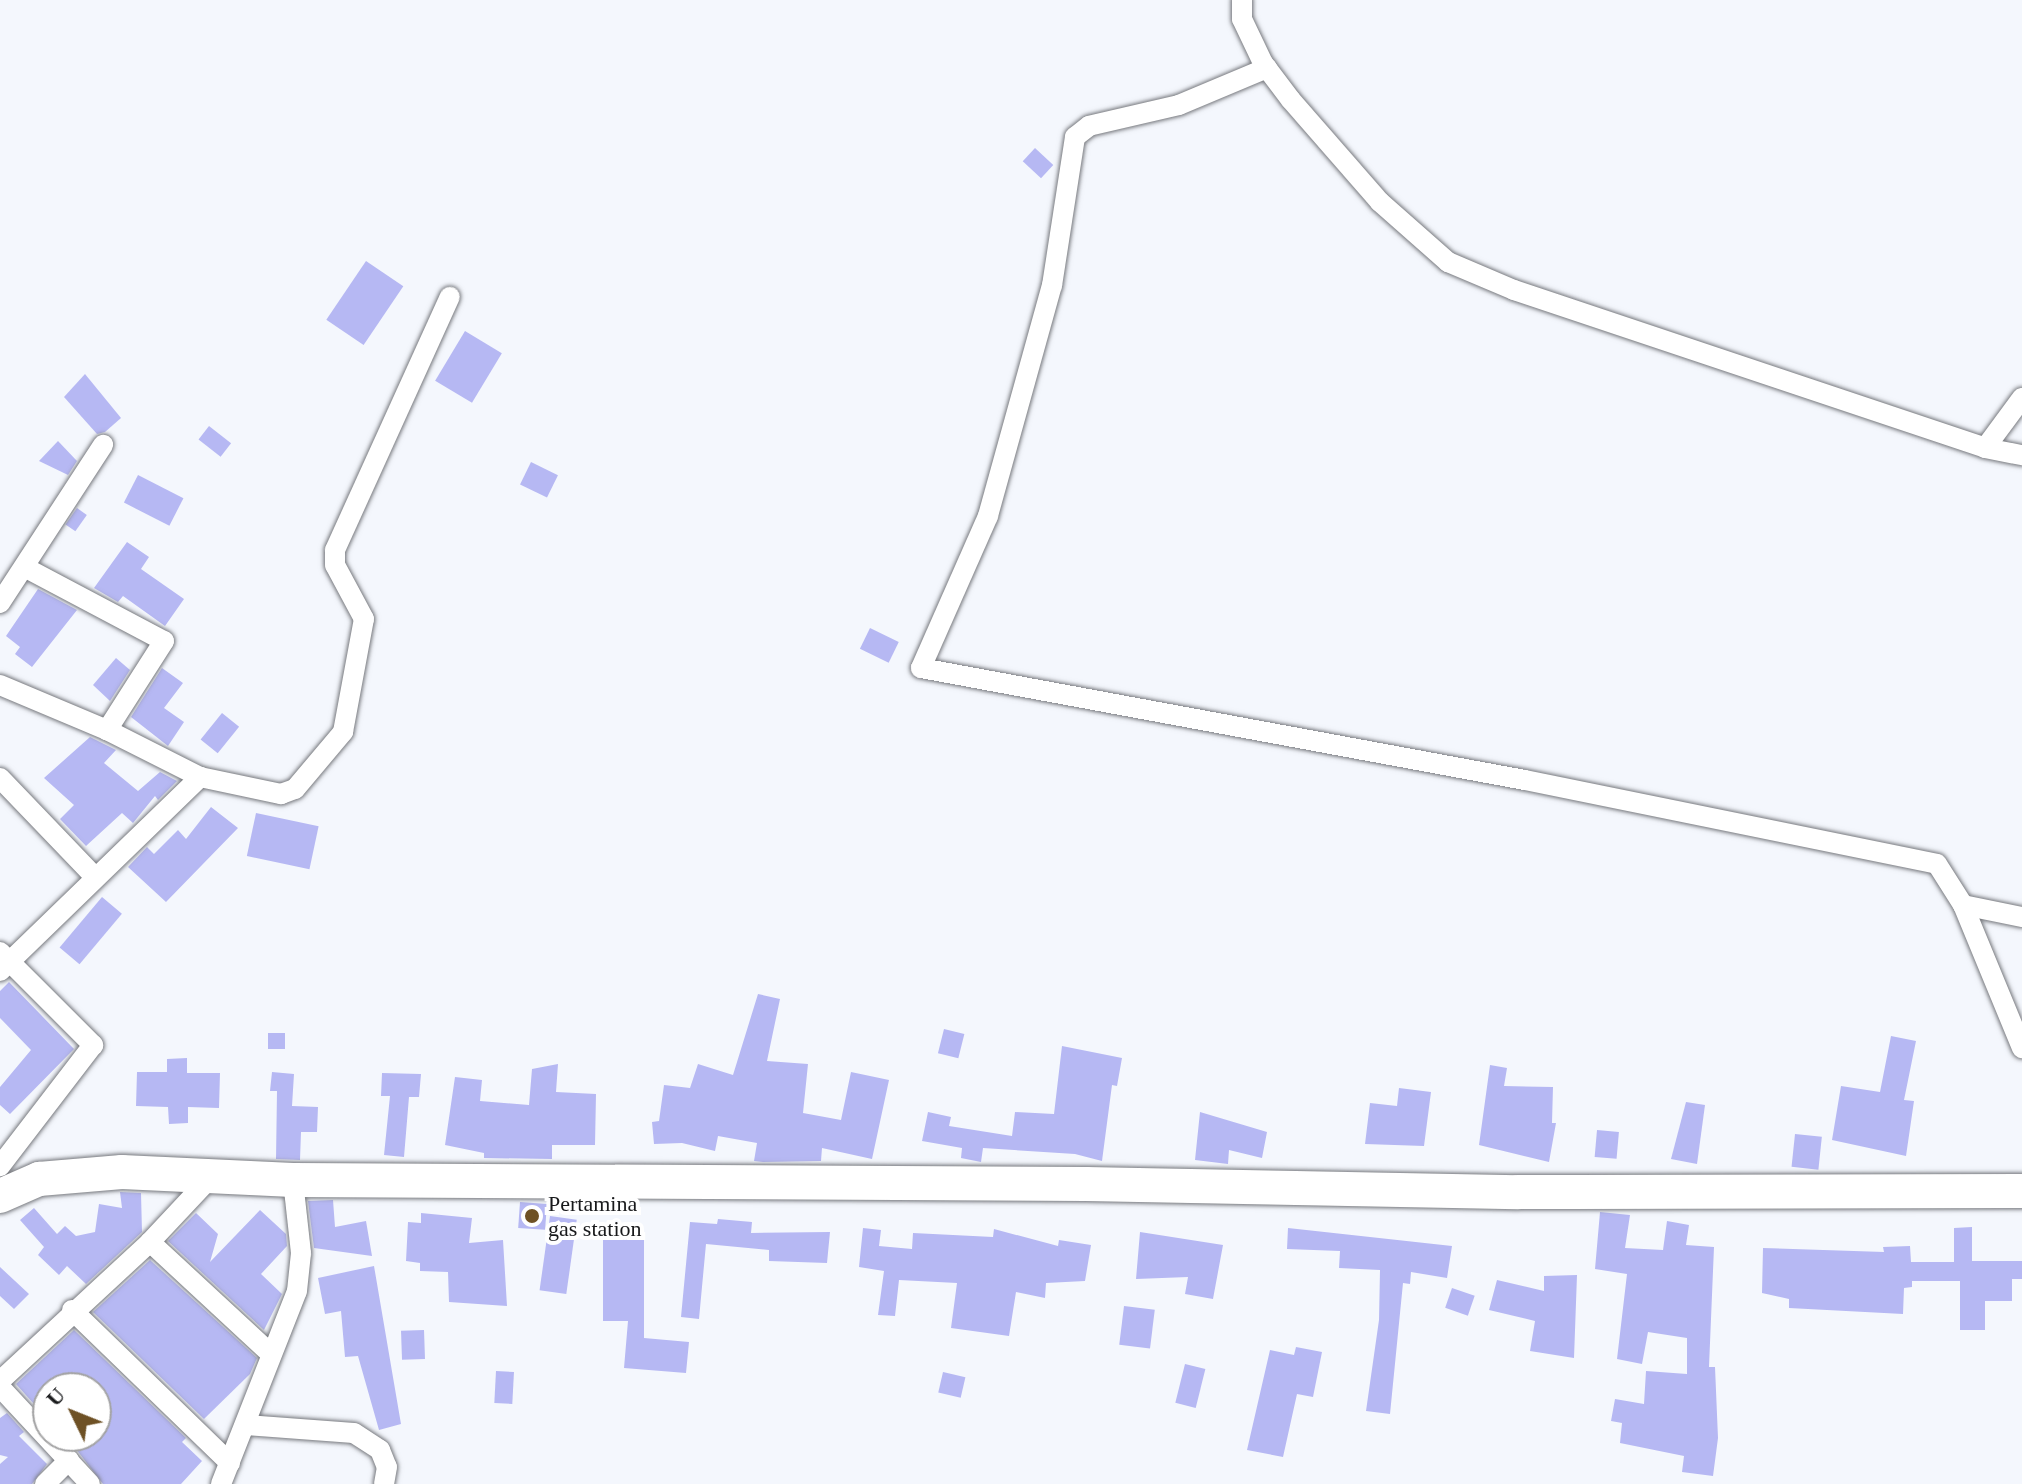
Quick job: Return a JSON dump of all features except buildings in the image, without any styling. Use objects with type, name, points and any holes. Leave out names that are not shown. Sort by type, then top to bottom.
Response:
[{"type":"highway","points":[[0,1196],[39,1179],[74,1172],[293,1180],[1086,1184],[1518,1192],[2022,1191]]},
{"type":"street","points":[[1242,0],[1242,19],[1267,68],[1380,202],[1448,262],[1514,290],[1985,448],[2022,455]]},
{"type":"street","points":[[1267,68],[1179,105],[1089,126],[1075,137],[1052,285],[993,501],[970,566],[921,668],[1525,780],[1929,861],[1943,869],[1963,905],[2022,1048]]},
{"type":"street","points":[[0,685],[107,730],[200,777],[289,793],[343,732],[364,614],[335,565],[335,550],[450,297]]},
{"type":"street","points":[[1985,448],[2022,398]]},
{"type":"street","points":[[0,603],[26,568],[103,445]]},
{"type":"street","points":[[26,568],[164,641],[107,730]]},
{"type":"street","points":[[0,1166],[93,1045],[3,962],[200,777]]},
{"type":"street","points":[[0,778],[95,877]]},
{"type":"street","points":[[1963,905],[2022,917]]},
{"type":"street","points":[[0,1381],[72,1310],[150,1242],[213,1175]]},
{"type":"street","points":[[221,1484],[297,1291],[301,1253],[293,1180]]},
{"type":"street","points":[[150,1242],[271,1354]]},
{"type":"street","points":[[72,1310],[230,1463]]},
{"type":"street","points":[[0,1387],[90,1484]]},
{"type":"street","points":[[246,1425],[354,1433],[380,1450],[387,1467],[384,1484]]},
{"type":"street","points":[[45,1484],[69,1460]]},
{"type":"place","name":"Pertamina gas station","points":[[532,1216]]}]
